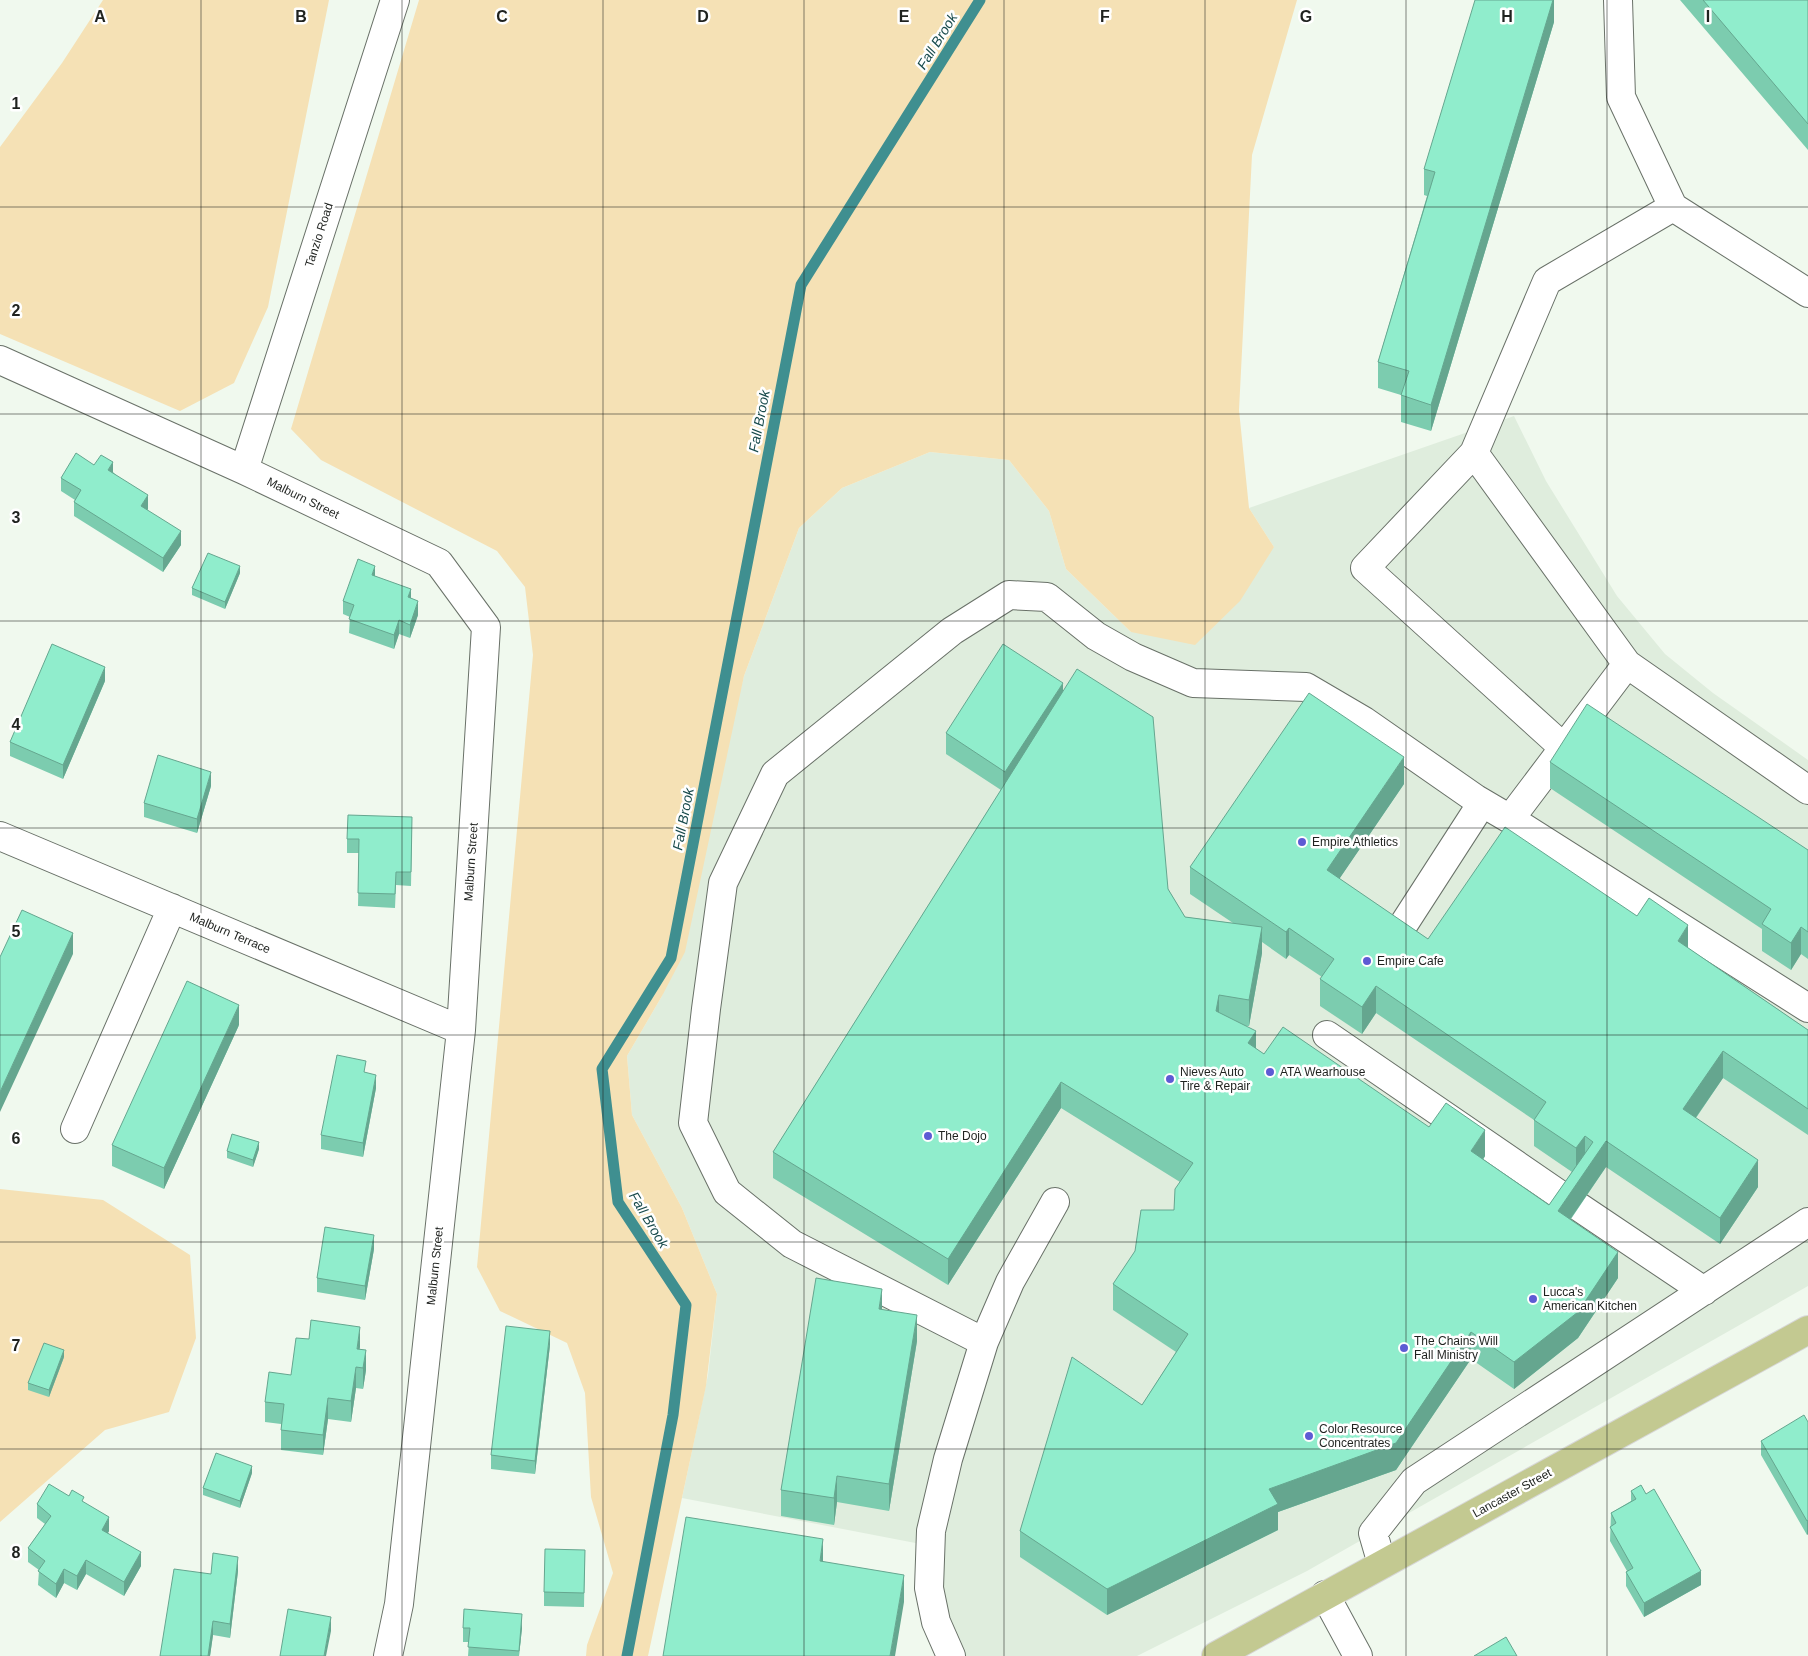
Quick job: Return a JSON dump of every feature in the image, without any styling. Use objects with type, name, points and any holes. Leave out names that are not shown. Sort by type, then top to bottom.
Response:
[{"type":"main road","name":"Lancaster Street","points":[[1216,1656],[1808,1330]]},
{"type":"street","name":"Tanzio Road","points":[[244,470],[395,0]]},
{"type":"street","points":[[1618,0],[1621,97],[1673,207],[1808,293]]},
{"type":"street","points":[[1564,748],[1365,568],[1474,453],[1547,281],[1673,207]]},
{"type":"street","name":"Malburn Street","points":[[0,360],[244,470],[438,563],[486,627],[461,1030],[399,1604],[388,1656]]},
{"type":"street","points":[[1474,453],[1627,664],[1808,790]]},
{"type":"street","points":[[984,1342],[792,1244],[727,1192],[693,1124],[723,884],[775,774],[952,631],[1009,595],[1046,597],[1096,636],[1133,658],[1193,683],[1306,687],[1364,721],[1482,803],[1808,1008]]},
{"type":"street","points":[[1510,819],[1627,664]]},
{"type":"street","points":[[1398,933],[1482,803]]},
{"type":"street","name":"Malburn Terrace","points":[[0,836],[461,1030]]},
{"type":"street","points":[[75,1129],[172,908]]},
{"type":"street","points":[[1327,1035],[1704,1291]]},
{"type":"street","points":[[951,1656],[936,1622],[929,1588],[931,1531],[948,1459],[984,1342],[1010,1282],[1055,1202]]},
{"type":"street","points":[[1382,1564],[1373,1533],[1414,1481],[1808,1222]]},
{"type":"street","points":[[1326,1596],[1358,1656]]},
{"type":"shaded area","points":[[103,0],[329,0],[268,307],[234,383],[180,411],[0,334],[0,147],[62,63]]},
{"type":"shaded area","points":[[419,0],[1297,0],[1252,155],[1239,410],[1249,508],[1274,547],[1240,601],[1195,645],[1131,632],[1066,569],[1049,511],[1009,460],[930,452],[842,488],[799,528],[744,676],[685,952],[627,1056],[632,1115],[682,1208],[717,1294],[706,1386],[648,1656],[586,1656],[587,1645],[613,1573],[591,1497],[585,1393],[567,1343],[500,1311],[477,1267],[533,655],[525,587],[497,551],[321,460],[291,429]]},
{"type":"shaded area","points":[[1514,416],[1546,481],[1617,596],[1665,654],[1713,693],[1808,760],[1808,1286],[1307,1571],[1137,1656],[951,1656],[931,1546],[682,1498],[708,1375],[717,1294],[682,1208],[632,1115],[627,1056],[662,996],[744,676],[799,528],[842,488],[930,452],[1009,460],[1049,511],[1066,569],[1131,632],[1274,547],[1249,508]]},
{"type":"shaded area","points":[[0,1189],[103,1200],[190,1255],[196,1338],[169,1412],[105,1430],[0,1522]]},
{"type":"building","points":[[1475,0],[1553,0],[1431,405],[1401,395],[1409,371],[1378,362],[1435,172],[1424,169]]},
{"type":"building","points":[[1703,0],[1808,0],[1808,124]]},
{"type":"building","points":[[76,453],[94,465],[101,455],[113,462],[108,470],[148,495],[141,506],[181,531],[163,558],[74,502],[81,490],[61,478]]},
{"type":"building","points":[[208,553],[240,566],[225,602],[192,588]]},
{"type":"building","points":[[358,559],[375,566],[372,575],[411,589],[408,597],[418,601],[410,625],[399,620],[394,635],[349,619],[354,605],[343,601]]},
{"type":"building","points":[[52,644],[105,667],[63,765],[10,742]]},
{"type":"building","points":[[1003,644],[1063,683],[1005,772],[946,733]]},
{"type":"building","points":[[1077,669],[1153,717],[1168,889],[1185,917],[1262,927],[1249,1000],[1219,995],[1216,1011],[1256,1031],[1248,1043],[1264,1054],[1283,1027],[1429,1127],[1446,1103],[1485,1130],[1471,1151],[1549,1205],[1593,1142],[1585,1136],[1576,1148],[1534,1120],[1546,1102],[1376,986],[1362,1007],[1320,979],[1334,959],[1289,928],[1286,932],[1190,867],[1309,693],[1404,757],[1327,870],[1428,939],[1505,827],[1637,916],[1649,898],[1688,925],[1678,941],[1808,1030],[1808,1109],[1723,1051],[1683,1109],[1758,1160],[1720,1218],[1606,1141],[1558,1211],[1618,1252],[1578,1312],[1514,1362],[1471,1332],[1396,1443],[1269,1489],[1278,1504],[1107,1589],[1020,1531],[1072,1357],[1142,1405],[1188,1334],[1113,1284],[1135,1251],[1141,1210],[1174,1210],[1175,1189],[1193,1163],[1061,1082],[948,1259],[773,1152]]},
{"type":"building","points":[[1587,704],[1808,850],[1808,932],[1801,927],[1791,943],[1762,924],[1771,909],[1550,762]]},
{"type":"building","points":[[158,755],[211,772],[197,819],[144,803]]},
{"type":"building","points":[[348,815],[412,817],[411,872],[396,872],[395,894],[358,893],[359,839],[347,839]]},
{"type":"building","points":[[22,910],[73,933],[0,1092],[0,957]]},
{"type":"building","points":[[187,981],[239,1005],[164,1168],[112,1145]]},
{"type":"building","points":[[337,1055],[366,1061],[364,1072],[376,1075],[363,1143],[321,1135]]},
{"type":"building","points":[[232,1134],[259,1142],[253,1160],[227,1151]]},
{"type":"building","points":[[325,1227],[374,1235],[365,1286],[317,1278]]},
{"type":"building","points":[[816,1278],[882,1289],[879,1309],[917,1315],[889,1484],[837,1476],[834,1498],[781,1490]]},
{"type":"building","points":[[311,1320],[360,1327],[357,1349],[366,1350],[363,1368],[356,1367],[351,1401],[328,1398],[323,1435],[281,1430],[284,1404],[265,1402],[269,1372],[291,1375],[296,1338],[309,1339]]},
{"type":"building","points":[[506,1326],[550,1331],[535,1461],[491,1455]]},
{"type":"building","points":[[44,1343],[64,1350],[49,1390],[28,1383]]},
{"type":"building","points":[[1804,1415],[1808,1422],[1807,1521],[1761,1441]]},
{"type":"building","points":[[216,1453],[252,1466],[240,1501],[203,1488]]},
{"type":"building","points":[[49,1484],[69,1496],[72,1490],[84,1497],[82,1501],[109,1517],[102,1530],[141,1552],[124,1582],[86,1560],[77,1576],[64,1569],[56,1584],[38,1571],[45,1561],[28,1548],[51,1516],[37,1504]]},
{"type":"building","points":[[1641,1485],[1646,1494],[1654,1489],[1701,1571],[1644,1603],[1626,1572],[1633,1568],[1610,1527],[1616,1523],[1611,1513],[1636,1499],[1631,1491]]},
{"type":"building","points":[[686,1517],[823,1539],[820,1561],[904,1575],[890,1656],[663,1656]]},
{"type":"building","points":[[545,1549],[585,1550],[584,1593],[544,1592]]},
{"type":"building","points":[[213,1553],[238,1557],[230,1624],[213,1621],[208,1656],[160,1656],[174,1569],[211,1574]]},
{"type":"building","points":[[288,1609],[331,1617],[324,1656],[280,1656]]},
{"type":"building","points":[[464,1609],[522,1614],[519,1651],[468,1647],[470,1628],[463,1628]]},
{"type":"building","points":[[1506,1637],[1517,1656],[1474,1656]]},
{"type":"waterway","name":"Fall Brook","points":[[627,1656],[673,1415],[686,1305],[618,1202],[602,1069],[671,958],[801,285],[980,0]]},
{"type":"place","name":"Empire Athletics","points":[[1302,842]]},
{"type":"place","name":"Empire Cafe","points":[[1367,961]]},
{"type":"place","name":"ATA Wearhouse","points":[[1270,1072]]},
{"type":"place","name":"Nieves Auto Tire & Repair","points":[[1170,1079]]},
{"type":"place","name":"The Dojo","points":[[928,1136]]},
{"type":"place","name":"Lucca's American Kitchen","points":[[1533,1299]]},
{"type":"place","name":"The Chains Will Fall Ministry","points":[[1404,1348]]},
{"type":"place","name":"Color Resource Concentrates","points":[[1309,1436]]}]
